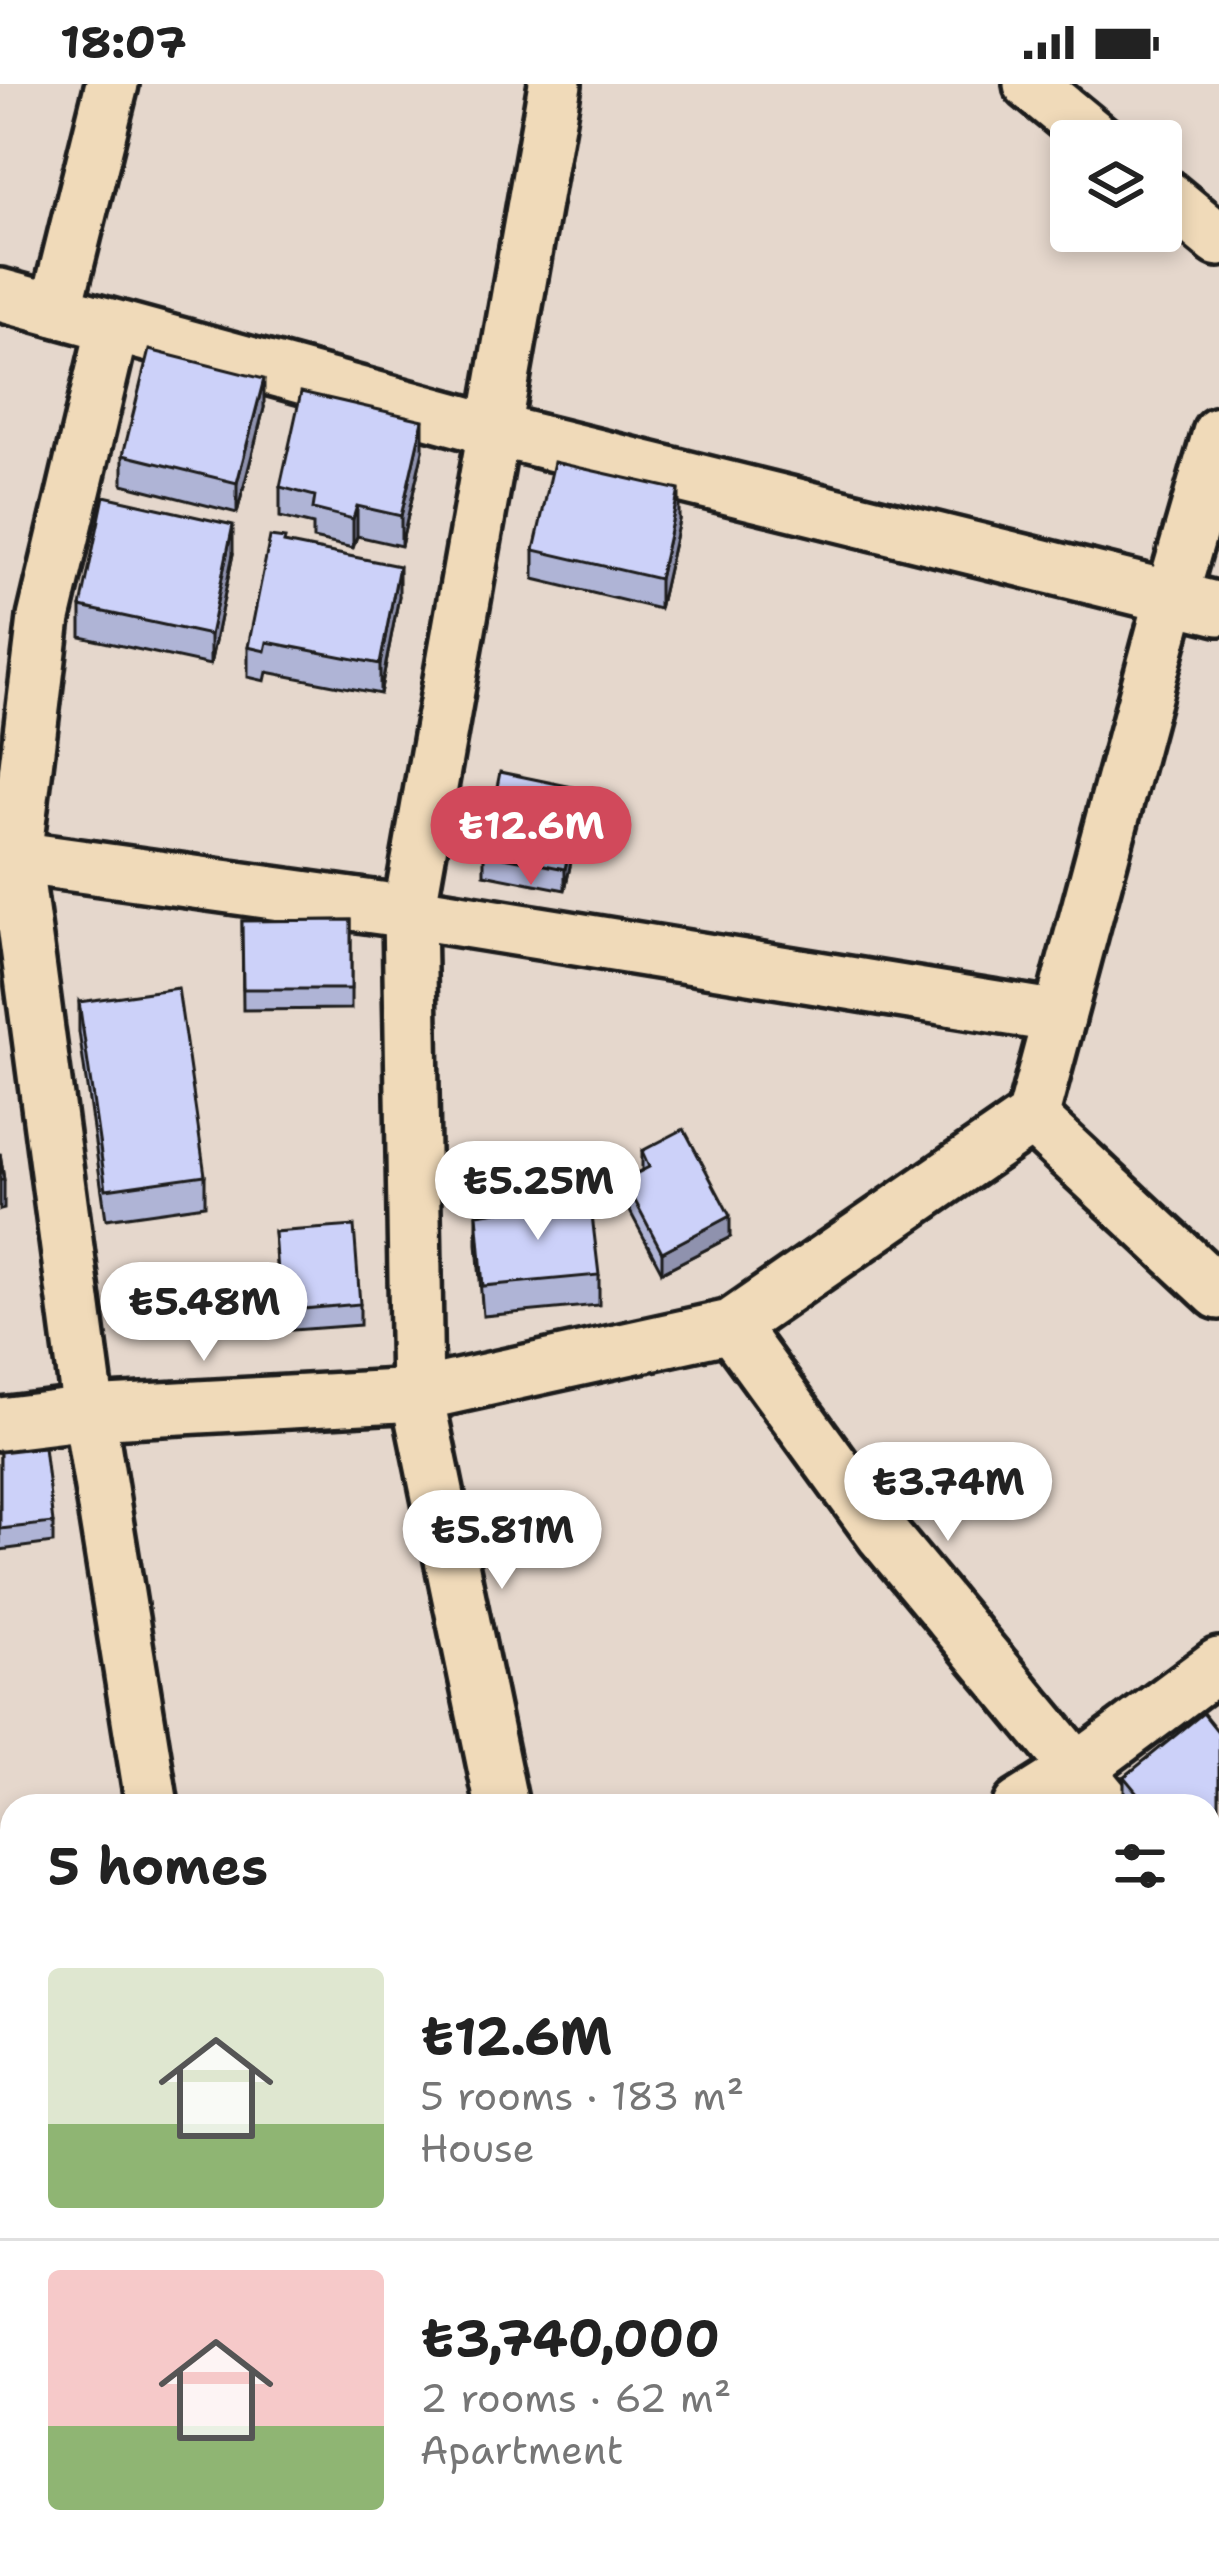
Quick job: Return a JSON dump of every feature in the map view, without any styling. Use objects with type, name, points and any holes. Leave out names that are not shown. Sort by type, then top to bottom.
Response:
[{"type":"street","points":[[56,310],[112,84]]},
{"type":"street","points":[[500,1794],[417,1395],[409,912],[555,84]]},
{"type":"street","points":[[1030,84],[1074,120]]},
{"type":"street","points":[[1182,209],[1219,240]]},
{"type":"street","points":[[0,295],[494,430],[1196,603]]},
{"type":"street","points":[[113,327],[44,618],[7,858],[150,1794]]},
{"type":"street","points":[[0,1424],[89,1414],[417,1395],[731,1326],[1032,1118],[1059,1017],[1196,603],[1219,433]]},
{"type":"street","points":[[7,858],[409,912],[1059,1017]]},
{"type":"street","points":[[1032,1118],[1219,1293]]},
{"type":"street","points":[[731,1326],[883,1535],[1093,1788],[1219,1664]]},
{"type":"building","points":[[149,350],[264,379],[237,483],[123,455]]},
{"type":"building","points":[[301,392],[423,420],[401,516],[357,506],[353,519],[313,509],[315,496],[280,487]]},
{"type":"building","points":[[554,462],[679,490],[659,579],[534,550]]},
{"type":"building","points":[[104,496],[233,525],[210,635],[81,607]]},
{"type":"building","points":[[270,537],[399,566],[380,664],[267,642],[265,651],[248,647]]},
{"type":"building","points":[[500,772],[582,789],[565,869],[484,853]]},
{"type":"building","points":[[351,920],[351,989],[243,989],[242,921]]},
{"type":"building","points":[[178,988],[205,1175],[106,1189],[79,1002]]},
{"type":"building","points":[[684,1129],[730,1216],[662,1252],[624,1180],[649,1167],[642,1151]]},
{"type":"building","points":[[590,1198],[599,1275],[483,1286],[477,1214]]},
{"type":"building","points":[[354,1226],[360,1304],[280,1311],[274,1232]]},
{"type":"building","points":[[44,1447],[53,1523],[0,1529],[0,1452]]},
{"type":"building","points":[[1203,1713],[1219,1733],[1219,1794],[1138,1794],[1124,1777]]}]
